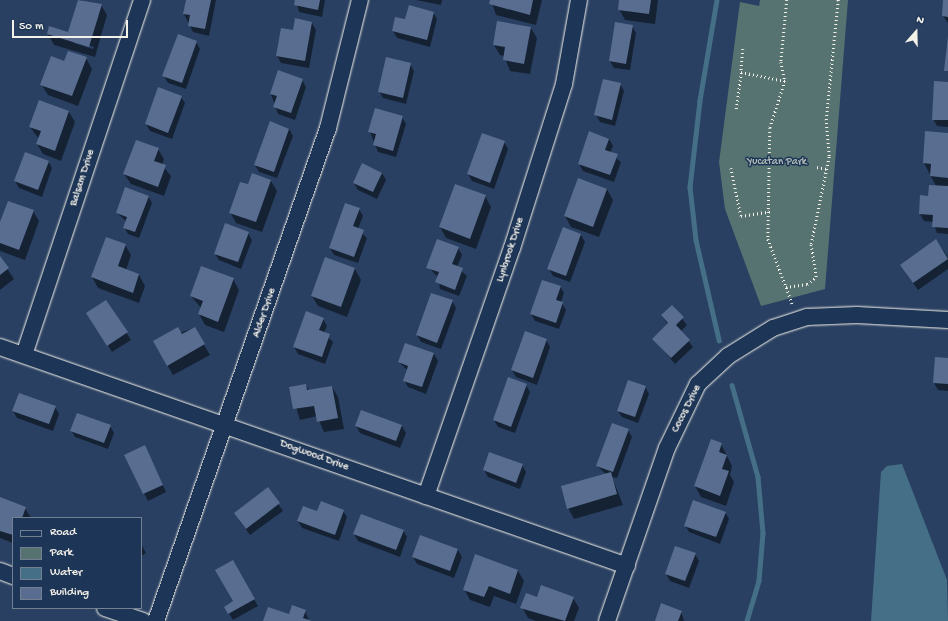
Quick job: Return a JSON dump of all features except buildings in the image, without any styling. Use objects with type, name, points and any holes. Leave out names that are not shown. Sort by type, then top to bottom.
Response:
[{"type":"street","name":"Balsam Drive","points":[[24,355],[142,0]]},
{"type":"street","name":"Alder Drive","points":[[156,621],[227,424],[328,128],[360,0]]},
{"type":"street","name":"Lynbrook Drive","points":[[426,496],[512,248],[564,84],[579,0]]},
{"type":"street","name":"Cocos Drive","points":[[607,621],[667,448],[698,384],[728,356],[773,328],[799,319],[857,315],[948,320]]},
{"type":"street","name":"Dogwood Drive","points":[[0,347],[227,424],[426,496],[627,566]]},
{"type":"street","points":[[0,572],[12,576]]},
{"type":"street","points":[[109,609],[143,621]]},
{"type":"path","points":[[787,0],[781,62],[785,81],[770,128],[767,177],[771,211],[768,239],[799,319]]},
{"type":"path","points":[[786,287],[807,284],[816,277],[811,244],[827,169],[828,76],[837,0]]},
{"type":"path","points":[[736,109],[743,49]]},
{"type":"path","points":[[741,72],[785,81]]},
{"type":"path","points":[[817,167],[827,169]]},
{"type":"path","points":[[731,168],[741,216],[771,211]]},
{"type":"green space","name":"Yucatan Park","points":[[760,0],[848,0],[825,289],[761,306],[725,209],[719,162],[740,2],[759,6]]},
{"type":"water","points":[[902,464],[947,580],[948,621],[871,621],[881,472],[887,466]]},
{"type":"waterway","points":[[717,0],[700,101],[690,187],[696,240],[719,340]]},
{"type":"waterway","points":[[732,385],[758,477],[763,533],[759,581],[747,621]]}]
